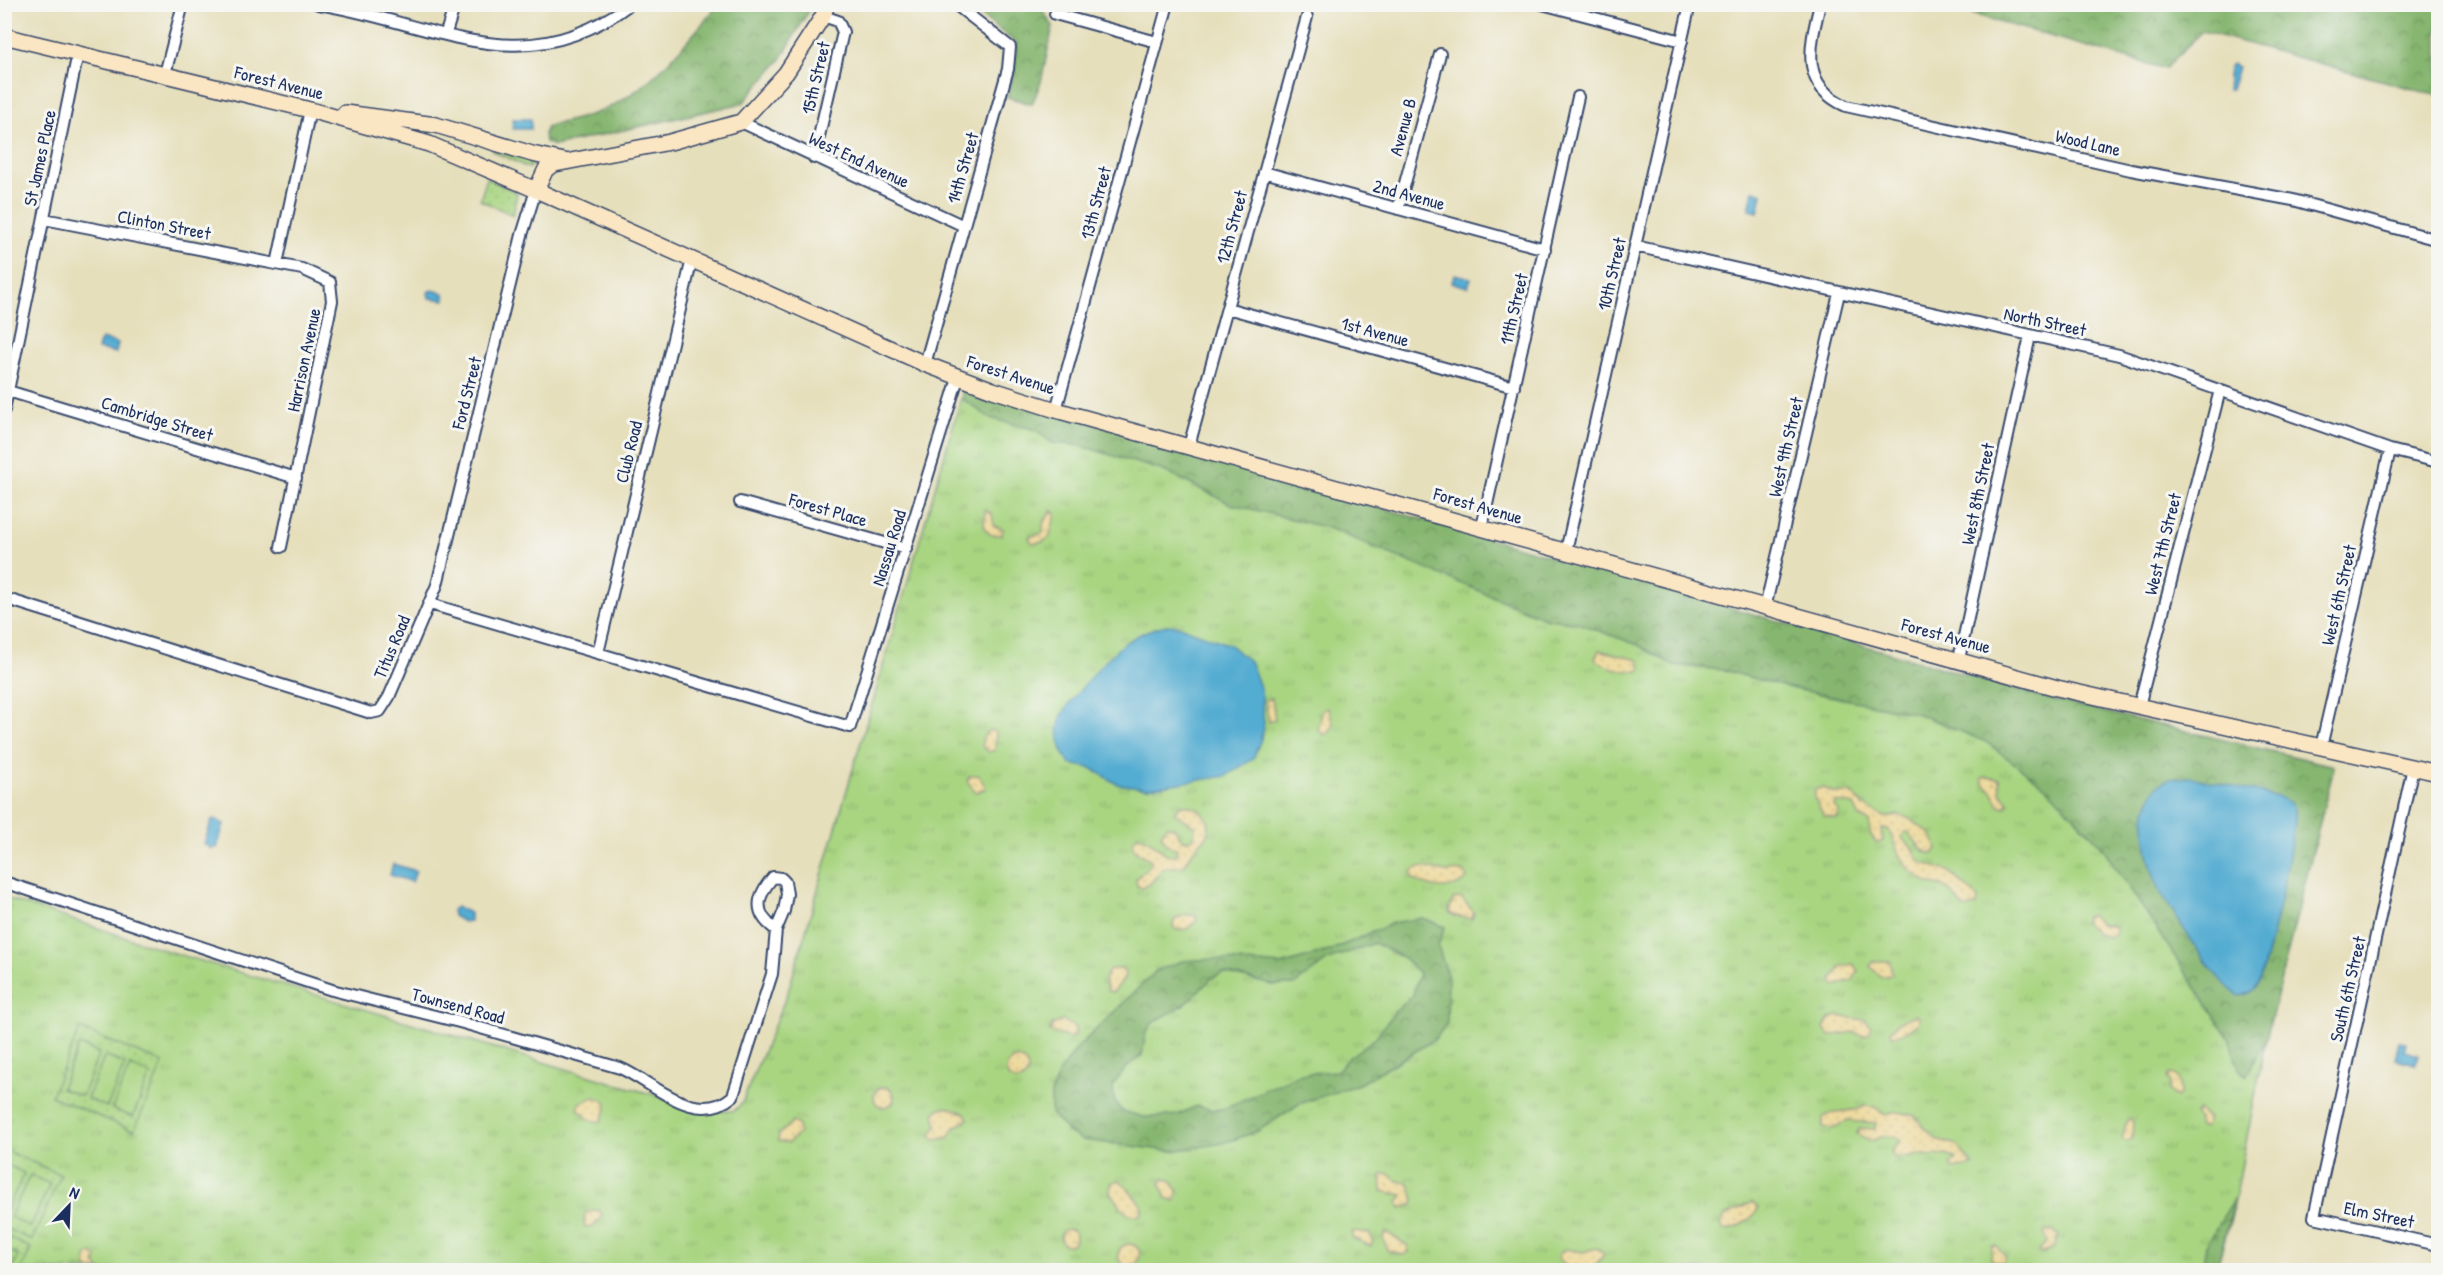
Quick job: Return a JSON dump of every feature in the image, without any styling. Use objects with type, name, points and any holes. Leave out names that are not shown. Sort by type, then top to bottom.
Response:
[{"type":"main road","points":[[536,190],[546,169],[567,161],[670,142],[741,122],[786,73],[825,10]]},
{"type":"main road","name":"Forest Avenue","points":[[4,36],[310,110],[429,144],[925,364],[958,378],[1056,410],[2057,688],[2439,773]]},
{"type":"main road","points":[[310,110],[375,115],[436,125],[532,154],[567,161]]},
{"type":"street","points":[[165,74],[183,4]]},
{"type":"street","points":[[318,4],[356,10],[484,44],[539,44],[577,35],[607,21],[630,4]]},
{"type":"street","points":[[446,33],[455,4]]},
{"type":"street","name":"14th Street","points":[[925,364],[1008,69],[1010,47],[954,4]]},
{"type":"street","name":"13th Street","points":[[1056,410],[1168,4]]},
{"type":"street","points":[[1542,4],[1682,41]]},
{"type":"street","name":"10th Street","points":[[1566,551],[1690,4]]},
{"type":"street","name":"Wood Lane","points":[[1820,4],[1810,60],[1814,77],[1822,92],[1846,106],[2131,170],[2293,200],[2439,240]]},
{"type":"street","name":"15th Street","points":[[814,158],[843,32],[837,21],[825,10]]},
{"type":"street","points":[[1055,14],[1157,42]]},
{"type":"street","name":"12th Street","points":[[1190,446],[1307,17]]},
{"type":"street","name":"St James Place","points":[[4,410],[78,53]]},
{"type":"street","name":"Avenue B","points":[[1398,209],[1440,54]]},
{"type":"street","name":"11th Street","points":[[1482,527],[1578,98]]},
{"type":"street","points":[[277,264],[310,110]]},
{"type":"street","name":"West End Avenue","points":[[741,122],[964,226]]},
{"type":"street","name":"2nd Avenue","points":[[1264,172],[1545,249]]},
{"type":"street","name":"Ford Street","points":[[430,604],[437,585],[522,235],[536,190]]},
{"type":"street","name":"Clinton Street","points":[[44,219],[277,264]]},
{"type":"street","name":"North Street","points":[[1635,246],[2134,359],[2390,450],[2439,462]]},
{"type":"street","name":"Club Road","points":[[598,653],[692,259]]},
{"type":"street","name":"Harrison Avenue","points":[[277,264],[302,269],[327,279],[333,294],[281,547]]},
{"type":"street","name":"West 9th Street","points":[[1765,608],[1839,293]]},
{"type":"street","name":"1st Avenue","points":[[1227,308],[1514,387]]},
{"type":"street","name":"West 8th Street","points":[[1959,659],[2030,336]]},
{"type":"street","name":"Nassau Road","points":[[850,727],[958,378]]},
{"type":"street","name":"West 7th Street","points":[[2139,706],[2220,390]]},
{"type":"street","name":"Cambridge Street","points":[[8,391],[296,478]]},
{"type":"street","name":"West 6th Street","points":[[2321,747],[2390,450]]},
{"type":"street","name":"Forest Place","points":[[740,502],[906,549]]},
{"type":"street","name":"Titus Road","points":[[4,598],[371,713],[380,711],[389,696],[430,604],[850,727]]},
{"type":"street","name":"South 6th Street","points":[[2314,1217],[2413,767]]},
{"type":"street","name":"Townsend Road","points":[[4,882],[332,990],[463,1023],[620,1068],[686,1105],[711,1107],[726,1102],[733,1096],[741,1077],[748,1045],[772,974],[776,930]]},
{"type":"street","name":"Elm Street","points":[[2314,1217],[2439,1245]]},
{"type":"green space","points":[[718,5],[812,5],[781,59],[743,103],[554,146],[545,142],[544,134],[547,127],[587,116],[612,106],[647,82],[677,53]]},
{"type":"green space","points":[[968,5],[1039,5],[1053,26],[1041,82],[1032,104],[1007,97],[1015,68],[1016,43]]},
{"type":"green space","points":[[1951,5],[2438,5],[2438,96],[2202,31],[2165,69],[1951,8]]},
{"type":"green space","points":[[493,149],[535,161],[529,168],[492,151]]},
{"type":"green space","points":[[487,178],[517,193],[513,215],[480,200]]},
{"type":"green space","points":[[965,385],[1347,498],[2050,699],[2334,766],[2266,1039],[2232,1215],[2216,1270],[5,1270],[5,898],[171,952],[661,1097],[695,1110],[734,1111],[742,1103],[788,992]]},
{"type":"green space","points":[[965,385],[1347,498],[2050,699],[2334,766],[2266,1039],[2247,1075],[2239,1069],[2229,1038],[2101,845],[2047,788],[1986,742],[1919,714],[1790,688],[1723,670],[1673,665],[1638,645],[1575,622],[1547,619],[1328,528],[1231,504],[1164,471],[1078,445],[1052,443],[1036,430],[990,418],[961,398]]},
{"type":"green space","points":[[1422,918],[1445,927],[1438,946],[1448,978],[1447,1023],[1436,1038],[1359,1084],[1299,1104],[1258,1131],[1224,1143],[1172,1151],[1082,1140],[1068,1132],[1051,1113],[1051,1094],[1058,1074],[1077,1048],[1156,971],[1182,961],[1213,959],[1281,965],[1329,951],[1393,923]],"holes":[[[1374,943],[1404,958],[1419,973],[1413,995],[1394,1013],[1375,1038],[1347,1059],[1337,1071],[1300,1074],[1225,1108],[1214,1110],[1197,1106],[1177,1115],[1144,1117],[1122,1111],[1114,1100],[1113,1085],[1127,1067],[1142,1055],[1145,1036],[1152,1023],[1184,1005],[1212,978],[1223,973],[1272,985],[1294,985],[1328,960]]]},
{"type":"green space","points":[[80,1029],[163,1063],[134,1131],[51,1096]]},
{"type":"green space","points":[[79,1045],[99,1053],[82,1096],[61,1088]]},
{"type":"green space","points":[[105,1056],[125,1064],[107,1107],[87,1099]]},
{"type":"green space","points":[[130,1066],[150,1074],[133,1117],[112,1109]]},
{"type":"green space","points":[[5,1150],[61,1175],[32,1240],[5,1228]]},
{"type":"green space","points":[[5,1164],[24,1173],[5,1214]]},
{"type":"green space","points":[[30,1175],[50,1184],[30,1227],[10,1217]]},
{"type":"green space","points":[[2236,1196],[2216,1270],[2202,1270],[2206,1245]]},
{"type":"green space","points":[[5,1236],[31,1248],[21,1270],[5,1270]]},
{"type":"green space","points":[[5,1249],[18,1255],[11,1270],[5,1270]]},
{"type":"sand","points":[[985,510],[992,514],[994,526],[1003,529],[1002,535],[991,535],[984,528]]},
{"type":"sand","points":[[1052,510],[1056,514],[1049,538],[1042,542],[1032,543],[1029,537],[1043,533],[1043,523]]},
{"type":"sand","points":[[1599,650],[1639,660],[1641,670],[1609,667],[1595,658]]},
{"type":"sand","points":[[1272,698],[1275,719],[1269,722],[1265,701]]},
{"type":"sand","points":[[1328,708],[1333,723],[1330,732],[1324,735],[1318,729],[1323,709]]},
{"type":"sand","points":[[989,730],[996,732],[995,750],[989,752],[982,746],[983,737]]},
{"type":"sand","points":[[979,775],[986,788],[976,792],[967,781],[970,776]]},
{"type":"sand","points":[[1982,778],[1999,779],[2000,792],[2008,801],[2006,807],[1999,805],[1991,790],[1983,783]]},
{"type":"sand","points":[[1822,787],[1834,793],[1852,793],[1863,805],[1884,817],[1899,815],[1910,819],[1932,835],[1937,849],[1933,853],[1922,849],[1908,832],[1901,837],[1913,849],[1920,862],[1948,871],[1978,898],[1977,905],[1965,909],[1947,888],[1928,883],[1910,871],[1899,855],[1889,830],[1882,829],[1883,841],[1877,843],[1870,834],[1869,822],[1859,816],[1854,805],[1835,802],[1834,806],[1839,811],[1837,819],[1824,816],[1814,797],[1815,790]]},
{"type":"sand","points":[[1185,805],[1200,811],[1207,819],[1209,829],[1206,837],[1195,848],[1184,866],[1163,868],[1150,884],[1142,888],[1137,886],[1136,879],[1151,864],[1151,860],[1136,851],[1134,841],[1137,836],[1143,837],[1161,851],[1176,855],[1177,849],[1167,845],[1161,834],[1167,826],[1174,827],[1182,840],[1194,837],[1195,826],[1174,813],[1179,806]]},
{"type":"sand","points":[[1422,867],[1446,872],[1464,871],[1467,879],[1448,888],[1428,886],[1414,880],[1410,873]]},
{"type":"sand","points":[[1461,898],[1474,912],[1472,919],[1455,916],[1449,912],[1453,899]]},
{"type":"sand","points":[[1184,915],[1195,915],[1197,920],[1187,929],[1177,930],[1173,927],[1174,920]]},
{"type":"sand","points":[[2090,915],[2101,924],[2115,927],[2116,933],[2109,937],[2097,934],[2084,922],[2085,917]]},
{"type":"sand","points":[[1874,961],[1890,961],[1892,975],[1881,977],[1870,966]]},
{"type":"sand","points":[[1853,964],[1858,971],[1853,980],[1834,986],[1832,979],[1842,966]]},
{"type":"sand","points":[[1110,969],[1121,969],[1125,973],[1124,979],[1113,992],[1108,991],[1104,980]]},
{"type":"sand","points":[[1916,1015],[1920,1019],[1916,1025],[1904,1032],[1892,1035],[1891,1031],[1898,1022]]},
{"type":"sand","points":[[1837,1016],[1865,1020],[1871,1026],[1870,1033],[1863,1036],[1853,1032],[1829,1036],[1824,1029],[1828,1020]]},
{"type":"sand","points":[[1063,1020],[1075,1028],[1075,1036],[1071,1038],[1050,1032],[1052,1025]]},
{"type":"sand","points":[[1017,1059],[1025,1062],[1028,1070],[1025,1078],[1017,1081],[1009,1078],[1006,1070],[1009,1062]]},
{"type":"sand","points":[[2169,1074],[2175,1075],[2179,1080],[2180,1094],[2176,1097],[2169,1091],[2170,1083],[2167,1078]]},
{"type":"sand","points":[[884,1087],[891,1090],[894,1097],[891,1104],[884,1107],[877,1104],[874,1097],[877,1090]]},
{"type":"sand","points":[[594,1097],[605,1101],[607,1106],[601,1122],[590,1120],[578,1109],[580,1103]]},
{"type":"sand","points":[[1866,1106],[1875,1107],[1885,1115],[1898,1112],[1913,1115],[1936,1139],[1957,1145],[1973,1166],[1952,1169],[1951,1164],[1956,1159],[1947,1154],[1930,1156],[1919,1154],[1895,1159],[1891,1151],[1901,1141],[1897,1138],[1886,1136],[1871,1141],[1857,1134],[1860,1128],[1875,1129],[1876,1123],[1847,1121],[1833,1129],[1823,1127],[1823,1117]]},
{"type":"sand","points":[[947,1107],[965,1113],[968,1119],[954,1128],[948,1138],[934,1140],[931,1134],[937,1126],[934,1114],[940,1108]]},
{"type":"sand","points":[[2198,1110],[2208,1120],[2204,1127],[2199,1126],[2195,1113]]},
{"type":"sand","points":[[2131,1119],[2132,1139],[2127,1142],[2122,1139],[2127,1120]]},
{"type":"sand","points":[[793,1122],[798,1125],[799,1133],[788,1143],[778,1141],[779,1134]]},
{"type":"sand","points":[[1388,1174],[1398,1181],[1409,1183],[1414,1200],[1412,1205],[1400,1208],[1398,1202],[1403,1195],[1382,1191],[1381,1175]]},
{"type":"sand","points":[[1164,1179],[1172,1181],[1178,1191],[1175,1201],[1166,1198],[1160,1183]]},
{"type":"sand","points":[[1118,1180],[1141,1204],[1142,1212],[1139,1216],[1127,1214],[1110,1193],[1111,1183]]},
{"type":"sand","points":[[1752,1202],[1758,1208],[1753,1216],[1737,1227],[1723,1230],[1720,1223],[1725,1216]]},
{"type":"sand","points":[[596,1210],[601,1212],[602,1216],[593,1227],[586,1227],[585,1213]]},
{"type":"sand","points":[[1068,1229],[1074,1231],[1076,1237],[1074,1243],[1068,1245],[1062,1243],[1060,1237],[1062,1231]]},
{"type":"sand","points":[[2045,1231],[2054,1231],[2059,1236],[2053,1248],[2042,1253],[2039,1250],[2047,1242]]},
{"type":"sand","points":[[1352,1232],[1369,1233],[1373,1240],[1371,1246],[1352,1238]]},
{"type":"sand","points":[[1386,1232],[1407,1245],[1409,1252],[1403,1255],[1387,1250],[1383,1237]]},
{"type":"sand","points":[[1129,1244],[1137,1247],[1140,1255],[1137,1263],[1129,1266],[1121,1263],[1118,1255],[1121,1247]]},
{"type":"sand","points":[[1992,1246],[1996,1246],[2006,1257],[2003,1263],[1991,1260]]},
{"type":"sand","points":[[1596,1248],[1602,1251],[1603,1256],[1591,1270],[1573,1268],[1559,1258],[1560,1253],[1565,1249],[1583,1252]]},
{"type":"sand","points":[[91,1253],[97,1256],[95,1264],[101,1270],[90,1270],[86,1266],[86,1257]]},
{"type":"water","points":[[2233,64],[2238,67],[2231,90],[2227,90],[2229,66]]},
{"type":"water","points":[[512,119],[531,119],[531,129],[513,129]]},
{"type":"water","points":[[1753,191],[1762,193],[1758,212],[1749,210]]},
{"type":"water","points":[[1454,274],[1471,278],[1468,287],[1452,283]]},
{"type":"water","points":[[432,290],[444,293],[445,300],[429,298],[428,292]]},
{"type":"water","points":[[101,339],[118,343],[116,353],[98,349]]},
{"type":"water","points":[[1167,625],[1179,626],[1230,645],[1251,663],[1261,690],[1264,724],[1253,759],[1226,776],[1147,788],[1117,784],[1091,768],[1070,764],[1062,749],[1058,733],[1060,721],[1069,704],[1099,668],[1125,643],[1145,632]]},
{"type":"water","points":[[2191,777],[2278,797],[2292,805],[2294,811],[2286,872],[2266,958],[2255,988],[2241,996],[2219,978],[2195,947],[2160,892],[2147,849],[2145,822],[2147,809],[2157,787],[2164,781]]},
{"type":"water","points":[[215,819],[224,824],[217,848],[212,849],[204,844],[212,820]]},
{"type":"water","points":[[393,864],[416,871],[412,882],[390,875]]},
{"type":"water","points":[[456,907],[470,913],[470,921],[463,922],[453,916],[452,910]]},
{"type":"water","points":[[2399,1042],[2406,1043],[2404,1050],[2419,1054],[2416,1064],[2395,1059]]}]
